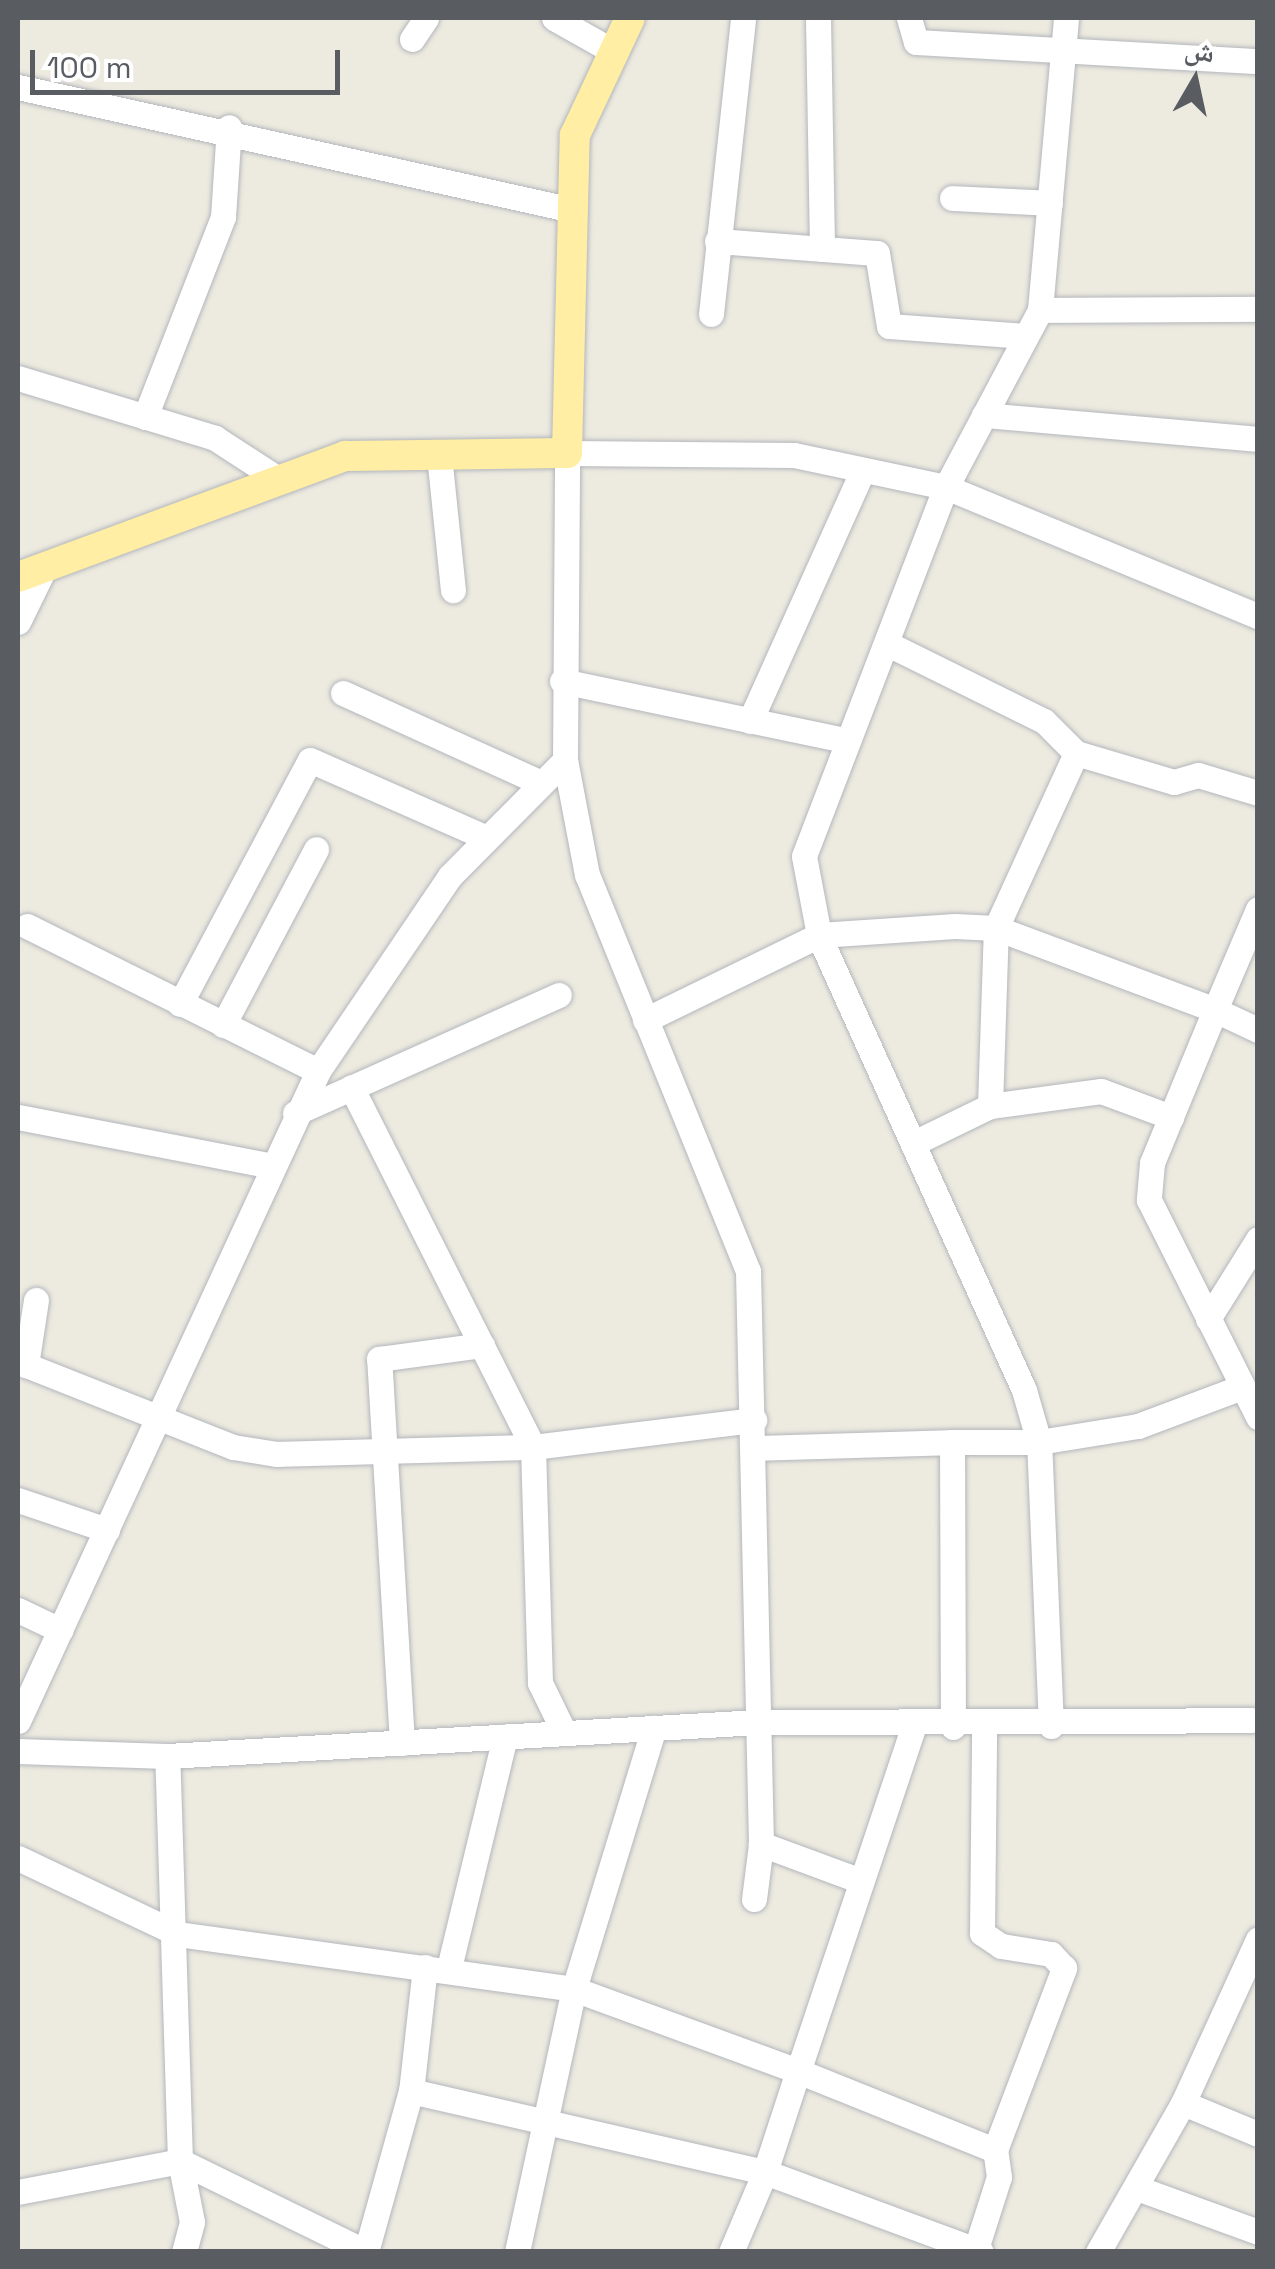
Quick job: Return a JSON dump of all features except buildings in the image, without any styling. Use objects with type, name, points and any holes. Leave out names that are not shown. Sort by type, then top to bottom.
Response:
[{"type":"main road","points":[[30,576],[275,477],[345,456],[567,453],[575,134],[630,18]]},
{"type":"street","points":[[554,18],[614,52]]},
{"type":"street","points":[[712,314],[743,18]]},
{"type":"street","points":[[818,18],[822,248]]},
{"type":"street","points":[[909,18],[916,42],[1258,61]]},
{"type":"street","points":[[1051,1726],[1038,1442],[918,1141],[819,935],[804,856],[946,487],[1040,310],[1066,18]]},
{"type":"street","points":[[18,87],[229,128],[573,210]]},
{"type":"street","points":[[145,417],[223,217],[229,128]]},
{"type":"street","points":[[952,198],[1050,203]]},
{"type":"street","points":[[717,241],[882,256],[889,326],[1026,336]]},
{"type":"street","points":[[1040,310],[1258,309]]},
{"type":"street","points":[[18,378],[216,438],[275,477]]},
{"type":"street","points":[[984,415],[1258,439]]},
{"type":"street","points":[[754,1899],[761,1844],[748,1271],[587,875],[565,760],[562,681],[567,453],[794,455],[946,487],[1258,616]]},
{"type":"street","points":[[439,455],[453,590]]},
{"type":"street","points":[[750,721],[863,470]]},
{"type":"street","points":[[18,622],[30,576]]},
{"type":"street","points":[[886,643],[1044,722],[1076,753],[1174,782],[1198,775],[1258,793]]},
{"type":"street","points":[[562,681],[848,742]]},
{"type":"street","points":[[343,693],[541,784]]},
{"type":"street","points":[[990,1106],[996,928],[1076,753]]},
{"type":"street","points":[[180,1004],[310,760],[487,838]]},
{"type":"street","points":[[18,1722],[161,1415],[267,1164],[318,1070],[450,876],[565,760]]},
{"type":"street","points":[[223,1025],[316,849]]},
{"type":"street","points":[[1258,909],[1171,1117],[1149,1200],[1258,1417]]},
{"type":"street","points":[[27,926],[318,1070]]},
{"type":"street","points":[[645,1020],[819,935],[996,928],[1215,1010],[1258,1030]]},
{"type":"street","points":[[295,1113],[559,995]]},
{"type":"street","points":[[352,1088],[533,1447],[540,1683],[564,1732]]},
{"type":"street","points":[[918,1141],[990,1106],[1101,1090],[1171,1117]]},
{"type":"street","points":[[18,1117],[267,1164]]},
{"type":"street","points":[[1208,1319],[1258,1238]]},
{"type":"street","points":[[36,1300],[26,1365],[276,1454],[388,1454],[533,1447],[754,1420]]},
{"type":"street","points":[[402,1743],[380,1355],[482,1345]]},
{"type":"street","points":[[754,1448],[1038,1442],[1138,1426],[1242,1387]]},
{"type":"street","points":[[952,1442],[953,1726]]},
{"type":"street","points":[[18,1500],[107,1530]]},
{"type":"street","points":[[18,1610],[60,1630]]},
{"type":"street","points":[[18,1751],[166,1756],[758,1722],[912,1728],[1256,1718]]},
{"type":"street","points":[[411,2091],[765,2172],[977,2251],[999,2177],[995,2150],[1064,1968],[1051,1954],[1000,1946],[982,1933],[984,1726]]},
{"type":"street","points":[[517,2252],[574,1988],[654,1728]]},
{"type":"street","points":[[731,2252],[765,2172],[912,1728]]},
{"type":"street","points":[[18,2192],[180,2161],[366,2251],[411,2091],[438,1968],[505,1738]]},
{"type":"street","points":[[166,1756],[178,1934],[180,2161],[192,2222],[184,2252]]},
{"type":"street","points":[[761,1844],[862,1881]]},
{"type":"street","points":[[18,1858],[178,1934],[574,1988],[995,2150]]},
{"type":"street","points":[[1098,2252],[1184,2104],[1258,1939]]},
{"type":"street","points":[[1184,2104],[1258,2134]]},
{"type":"street","points":[[1136,2188],[1258,2232]]}]
